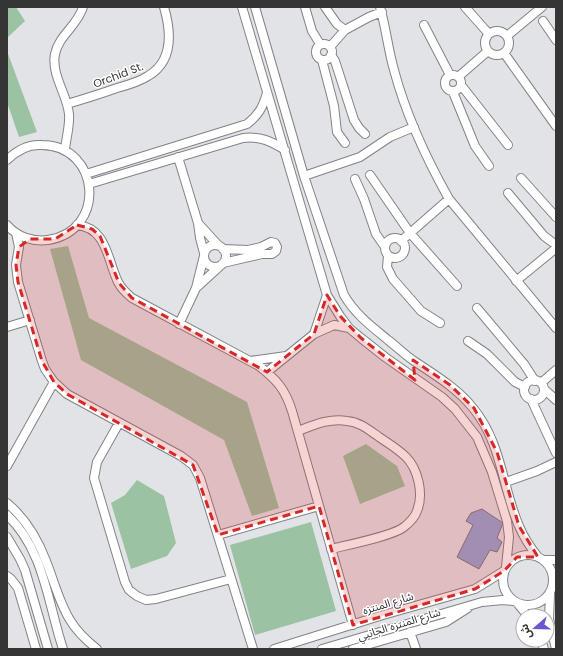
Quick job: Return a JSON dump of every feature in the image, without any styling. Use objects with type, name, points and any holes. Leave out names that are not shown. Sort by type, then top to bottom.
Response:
[{"type":"street","points":[[61,149],[69,119],[67,104],[56,74],[55,55],[62,38],[78,17],[83,7]]},
{"type":"street","name":"Orchid St.","points":[[67,104],[130,84],[149,76],[158,68],[165,56],[170,35],[164,7]]},
{"type":"street","points":[[242,7],[327,295],[349,328],[405,372],[442,397],[477,437],[492,472],[507,522],[508,552],[503,579],[504,587],[507,595],[521,608]]},
{"type":"street","points":[[255,7],[304,176],[340,287],[346,299],[361,318],[413,360],[462,396],[474,408],[483,422],[497,452],[519,526],[524,537],[550,568],[553,575],[553,589],[549,619],[556,649]]},
{"type":"street","points":[[306,7],[312,30],[320,44]]},
{"type":"street","points":[[325,7],[334,20],[345,30]]},
{"type":"street","points":[[465,7],[489,34]]},
{"type":"street","points":[[507,36],[542,7]]},
{"type":"street","points":[[322,60],[327,59],[345,30],[381,10],[394,70],[414,128],[433,170],[449,199],[516,282],[556,328]]},
{"type":"street","points":[[543,21],[556,40]]},
{"type":"street","points":[[424,25],[457,79],[508,145]]},
{"type":"street","points":[[496,31],[504,33],[507,36],[510,45],[508,50],[496,56],[488,51],[485,45],[489,34],[496,31]]},
{"type":"street","points":[[345,143],[337,132],[334,106],[322,60],[315,53],[316,48],[320,44],[327,44],[331,51],[354,120],[358,128],[365,134]]},
{"type":"street","points":[[454,92],[450,92],[445,87],[445,80],[457,79],[488,51]]},
{"type":"street","points":[[504,53],[555,123]]},
{"type":"street","points":[[454,92],[457,91],[457,79]]},
{"type":"street","points":[[454,92],[475,146],[488,166]]},
{"type":"street","points":[[86,174],[247,124],[260,112],[268,93]]},
{"type":"street","points":[[304,176],[360,157],[390,137],[414,128]]},
{"type":"street","points":[[89,184],[252,136],[269,140],[285,150]]},
{"type":"street","points":[[7,160],[20,150],[29,146],[38,145],[61,149],[74,157],[81,165],[89,184],[89,199],[86,213],[77,225],[67,233],[55,239],[43,241],[30,239],[16,233],[7,225]]},
{"type":"street","points":[[178,157],[198,223],[204,255],[204,260],[209,266],[213,267],[222,265],[261,250],[208,247],[204,255],[196,288],[178,324]]},
{"type":"street","points":[[370,175],[410,233],[457,286]]},
{"type":"street","points":[[521,178],[556,216]]},
{"type":"street","points":[[354,179],[364,199],[376,234],[385,247],[385,252],[388,256],[387,267],[393,279],[421,310],[440,323]]},
{"type":"street","points":[[508,193],[544,236],[555,244],[516,282]]},
{"type":"street","points":[[402,241],[449,199]]},
{"type":"street","points":[[86,213],[92,229]]},
{"type":"street","points":[[196,288],[222,265],[226,256],[220,247],[198,223]]},
{"type":"street","points":[[77,225],[92,229],[100,236],[118,283],[124,292],[140,304],[259,366],[276,380],[284,389],[289,400],[353,625]]},
{"type":"street","points":[[16,233],[19,247],[16,260],[16,273],[45,369],[54,382],[67,394],[181,456],[193,465],[200,478],[253,649]]},
{"type":"street","points":[[385,247],[390,239],[396,238],[402,241],[405,248],[402,255],[395,258],[388,256]]},
{"type":"street","points":[[19,247],[30,239]]},
{"type":"street","points":[[314,334],[327,295]]},
{"type":"street","points":[[478,308],[540,384],[556,400]]},
{"type":"street","points":[[7,327],[30,320]]},
{"type":"street","points":[[267,372],[314,334],[334,325],[349,328]]},
{"type":"street","points":[[468,340],[487,354],[516,382],[525,387]]},
{"type":"street","points":[[249,361],[287,356]]},
{"type":"street","points":[[405,372],[412,368],[414,364],[413,360]]},
{"type":"street","points":[[540,384],[556,370]]},
{"type":"street","points":[[429,388],[430,381],[436,376]]},
{"type":"street","points":[[7,466],[54,382]]},
{"type":"street","points":[[540,384],[529,382],[525,387],[526,396],[531,400],[556,452]]},
{"type":"street","points":[[531,400],[538,400],[543,395],[540,384]]},
{"type":"street","points":[[298,431],[326,420],[343,420],[360,424],[400,451],[407,458],[418,478],[420,489],[419,500],[417,511],[411,521],[402,528],[386,534],[331,549]]},
{"type":"street","points":[[119,423],[97,462],[94,478],[121,572],[129,590],[146,600],[156,599],[232,579]]},
{"type":"street","points":[[506,482],[537,471],[556,462]]},
{"type":"street","points":[[7,503],[20,516],[38,544],[48,580],[63,649]]},
{"type":"street","points":[[218,535],[319,506]]},
{"type":"street","points":[[7,515],[21,532],[70,621],[79,633],[97,649]]},
{"type":"street","points":[[7,537],[25,570],[48,649]]},
{"type":"street","points":[[505,569],[511,561],[524,555],[556,560]]},
{"type":"street","name":"شارع المنتزه","points":[[274,649],[475,589],[505,569]]},
{"type":"street","points":[[7,576],[18,588],[36,649]]},
{"type":"street","points":[[322,649],[472,604],[492,600],[516,602],[528,606],[538,604],[546,598],[553,589]]},
{"type":"street","name":"شارع المنتزه الجانبي","points":[[353,649],[446,622],[464,611],[472,604]]},
{"type":"street","points":[[384,615],[388,629]]},
{"type":"street","points":[[410,632],[416,649]]},
{"type":"highlighted area","points":[[77,225],[92,229],[100,236],[119,283],[132,298],[267,372],[314,334],[327,295],[340,316],[361,338],[415,380],[413,360],[450,385],[474,408],[497,452],[519,526],[538,557],[517,557],[504,571],[475,589],[353,625],[319,506],[218,535],[193,465],[67,394],[54,382],[42,361],[18,282],[16,265],[19,247],[30,239],[55,239]]},
{"type":"green space","points":[[7,7],[16,7],[25,21],[7,38]]},
{"type":"green space","points":[[7,51],[37,132],[19,137],[7,102]]},
{"type":"green space","points":[[68,246],[89,318],[247,402],[279,508],[252,516],[224,440],[81,360],[50,249]]},
{"type":"green space","points":[[366,444],[397,466],[405,486],[360,504],[343,456]]},
{"type":"green space","points":[[137,480],[164,496],[176,543],[167,556],[131,569],[111,503],[125,495]]},
{"type":"green space","points":[[311,522],[336,611],[255,635],[230,545]]},
{"type":"building","points":[[482,509],[503,523],[497,538],[502,542],[497,552],[490,550],[479,569],[457,557],[473,525],[466,521],[471,513]]}]
